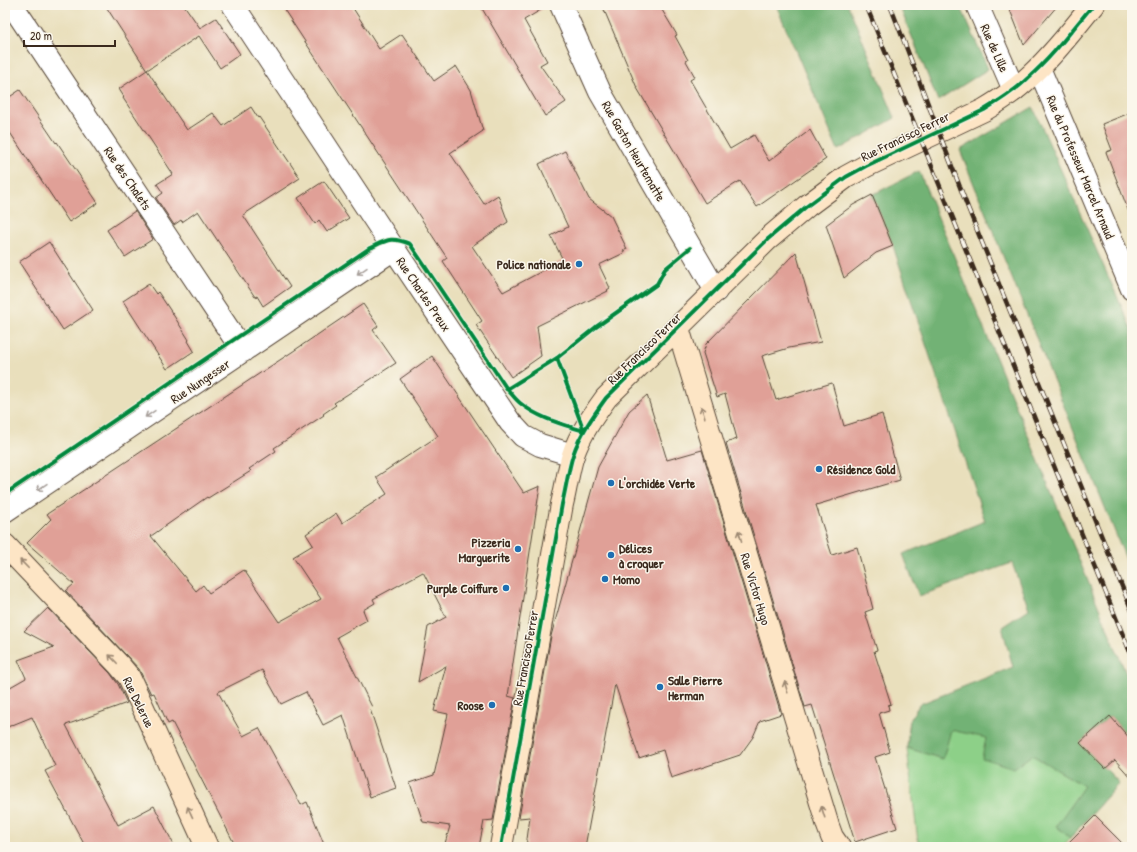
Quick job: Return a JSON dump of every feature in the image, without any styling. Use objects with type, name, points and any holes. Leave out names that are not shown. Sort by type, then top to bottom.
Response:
[{"type":"street","name":"Rue des Chalets","points":[[12,5],[243,351]]},
{"type":"street","name":"Rue Charles Preux","points":[[233,5],[510,422],[523,436],[540,445],[573,455]]},
{"type":"street","name":"Rue Gaston Heurtematte","points":[[562,5],[600,92],[716,291]]},
{"type":"street","name":"Rue de Lille","points":[[977,5],[1014,90]]},
{"type":"street","name":"Rue Francisco Ferrer","points":[[501,847],[562,504],[573,455],[584,430],[591,419],[606,398],[768,239],[807,206],[846,177],[984,110],[1014,90],[1039,68],[1093,5]]},
{"type":"street","name":"Rue du Professeur Marcel Arnaud","points":[[1039,68],[1132,289]]},
{"type":"street","name":"Rue Nungesser","points":[[5,511],[394,249]]},
{"type":"street","name":"Rue Victor Hugo","points":[[678,328],[828,826],[832,837],[839,847]]},
{"type":"street","name":"Rue Delerue","points":[[5,545],[129,677],[206,847]]},
{"type":"green space","points":[[776,5],[848,5],[895,118],[838,150]]},
{"type":"green space","points":[[899,5],[960,5],[988,69],[938,101]]},
{"type":"green space","points":[[1033,107],[1132,330],[1132,574],[960,150]]},
{"type":"green space","points":[[919,171],[1132,688],[1132,741],[1110,716],[1081,742],[1119,783],[1070,838],[1056,826],[1084,786],[1032,755],[1014,768],[982,758],[986,738],[951,730],[943,759],[907,748],[910,719],[920,704],[1013,667],[1002,627],[1029,609],[1012,563],[919,596],[903,554],[985,521],[893,246],[872,195]]},
{"type":"green space","points":[[920,704],[1047,706],[1119,783],[1062,847],[947,847],[918,842],[907,748],[910,719]]},
{"type":"building","points":[[105,5],[184,5],[200,28],[216,18],[240,54],[220,68],[199,36],[147,70]]},
{"type":"building","points":[[281,5],[351,5],[379,49],[402,34],[434,81],[456,66],[471,90],[483,131],[450,153],[484,204],[498,195],[508,222],[472,246],[503,292],[563,260],[551,236],[568,227],[539,164],[565,151],[589,199],[611,216],[627,249],[623,251],[624,253],[599,265],[610,288],[607,290],[608,291],[537,326],[541,356],[511,377],[476,325],[482,321],[443,261],[447,258]]},
{"type":"building","points":[[480,5],[549,5],[524,20],[547,61],[540,65],[566,102],[545,116]]},
{"type":"building","points":[[602,5],[659,5],[677,35],[675,36],[688,60],[686,61],[695,77],[690,80],[730,149],[754,135],[769,161],[810,130],[826,159],[757,207],[740,181],[705,203],[637,88]]},
{"type":"building","points":[[1008,5],[1058,5],[1024,45]]},
{"type":"building","points":[[147,70],[187,130],[213,113],[223,126],[251,107],[300,178],[243,215],[290,287],[263,306],[257,296],[255,297],[198,211],[182,222],[181,220],[174,225],[156,198],[163,193],[157,184],[173,174],[123,98],[124,97],[119,89]]},
{"type":"building","points":[[20,90],[98,203],[69,222],[5,125],[5,100]]},
{"type":"building","points":[[1132,112],[1132,215],[1130,215],[1106,152],[1112,150],[1102,124]]},
{"type":"building","points":[[324,181],[349,218],[327,232],[319,220],[315,224],[298,198]]},
{"type":"building","points":[[872,195],[893,246],[876,253],[844,278],[826,225],[853,205]]},
{"type":"building","points":[[135,211],[153,239],[125,257],[107,230]]},
{"type":"building","points":[[49,242],[93,310],[63,330],[19,262]]},
{"type":"building","points":[[796,252],[821,342],[789,348],[762,356],[776,400],[832,383],[844,426],[882,414],[900,480],[816,505],[832,555],[857,547],[873,609],[865,612],[877,650],[874,651],[891,704],[888,705],[889,710],[879,713],[890,752],[875,757],[897,828],[855,842],[812,705],[805,707],[726,443],[737,439],[725,394],[717,397],[703,353],[706,344]]},
{"type":"building","points":[[149,284],[156,294],[158,292],[189,340],[188,341],[194,351],[167,369],[123,301]]},
{"type":"building","points":[[363,304],[378,326],[373,330],[396,363],[334,403],[336,405],[323,414],[324,415],[274,448],[276,451],[249,469],[251,471],[208,498],[207,497],[151,536],[196,591],[203,585],[209,593],[244,570],[279,622],[321,599],[293,557],[313,545],[306,534],[336,513],[342,523],[387,494],[376,477],[438,436],[400,379],[432,356],[524,493],[540,486],[508,696],[515,698],[493,820],[484,821],[479,847],[444,847],[450,826],[423,822],[410,783],[434,775],[448,714],[434,711],[446,666],[418,682],[428,627],[446,617],[423,572],[373,599],[375,603],[363,610],[367,620],[337,637],[372,707],[370,709],[396,788],[370,797],[343,715],[323,725],[306,692],[281,704],[262,670],[218,692],[243,736],[259,728],[301,805],[307,802],[325,847],[236,847],[172,722],[168,724],[154,693],[151,694],[139,669],[66,591],[74,584],[27,543],[51,519],[47,514]]},
{"type":"building","points":[[647,395],[667,460],[702,450],[781,714],[760,721],[753,737],[740,755],[671,778],[663,750],[639,758],[615,684],[585,847],[526,847],[530,817],[519,818],[551,636],[598,467],[629,411]]},
{"type":"building","points":[[48,608],[110,673],[118,684],[127,703],[66,725],[118,825],[154,806],[175,847],[78,847],[84,844],[45,771],[55,766],[32,717],[5,728],[5,690],[26,678],[18,660],[54,647],[24,631]]},
{"type":"building","points":[[1110,716],[1132,741],[1132,779],[1115,760],[1105,769],[1080,743]]},
{"type":"building","points":[[1095,816],[1126,847],[1064,847]]},
{"type":"railway","points":[[866,5],[1132,657]]},
{"type":"railway","points":[[890,5],[968,208],[1132,611]]},
{"type":"cycle path","points":[[501,847],[568,473],[579,440],[596,412],[606,398],[768,239],[807,206],[846,177],[984,110],[1007,96],[1046,61],[1093,5]]},
{"type":"cycle path","points":[[5,494],[370,248],[389,240],[398,240],[410,244],[507,389],[518,401],[542,417],[584,431]]},
{"type":"cycle path","points":[[507,389],[557,358],[596,327],[657,284],[665,269],[690,248]]},
{"type":"cycle path","points":[[557,358],[584,431]]},
{"type":"place","name":"Police nationale","points":[[579,264]]},
{"type":"place","name":"Résidence Gold","points":[[819,469]]},
{"type":"place","name":"L'orchidée Verte","points":[[611,483]]},
{"type":"place","name":"Pizzeria Marguerite","points":[[518,549]]},
{"type":"place","name":"Délices à croquer","points":[[611,555]]},
{"type":"place","name":"Momo","points":[[605,579]]},
{"type":"place","name":"Purple Coiffure","points":[[506,588]]},
{"type":"place","name":"Salle Pierre Herman","points":[[660,687]]},
{"type":"place","name":"Roose","points":[[492,705]]}]
